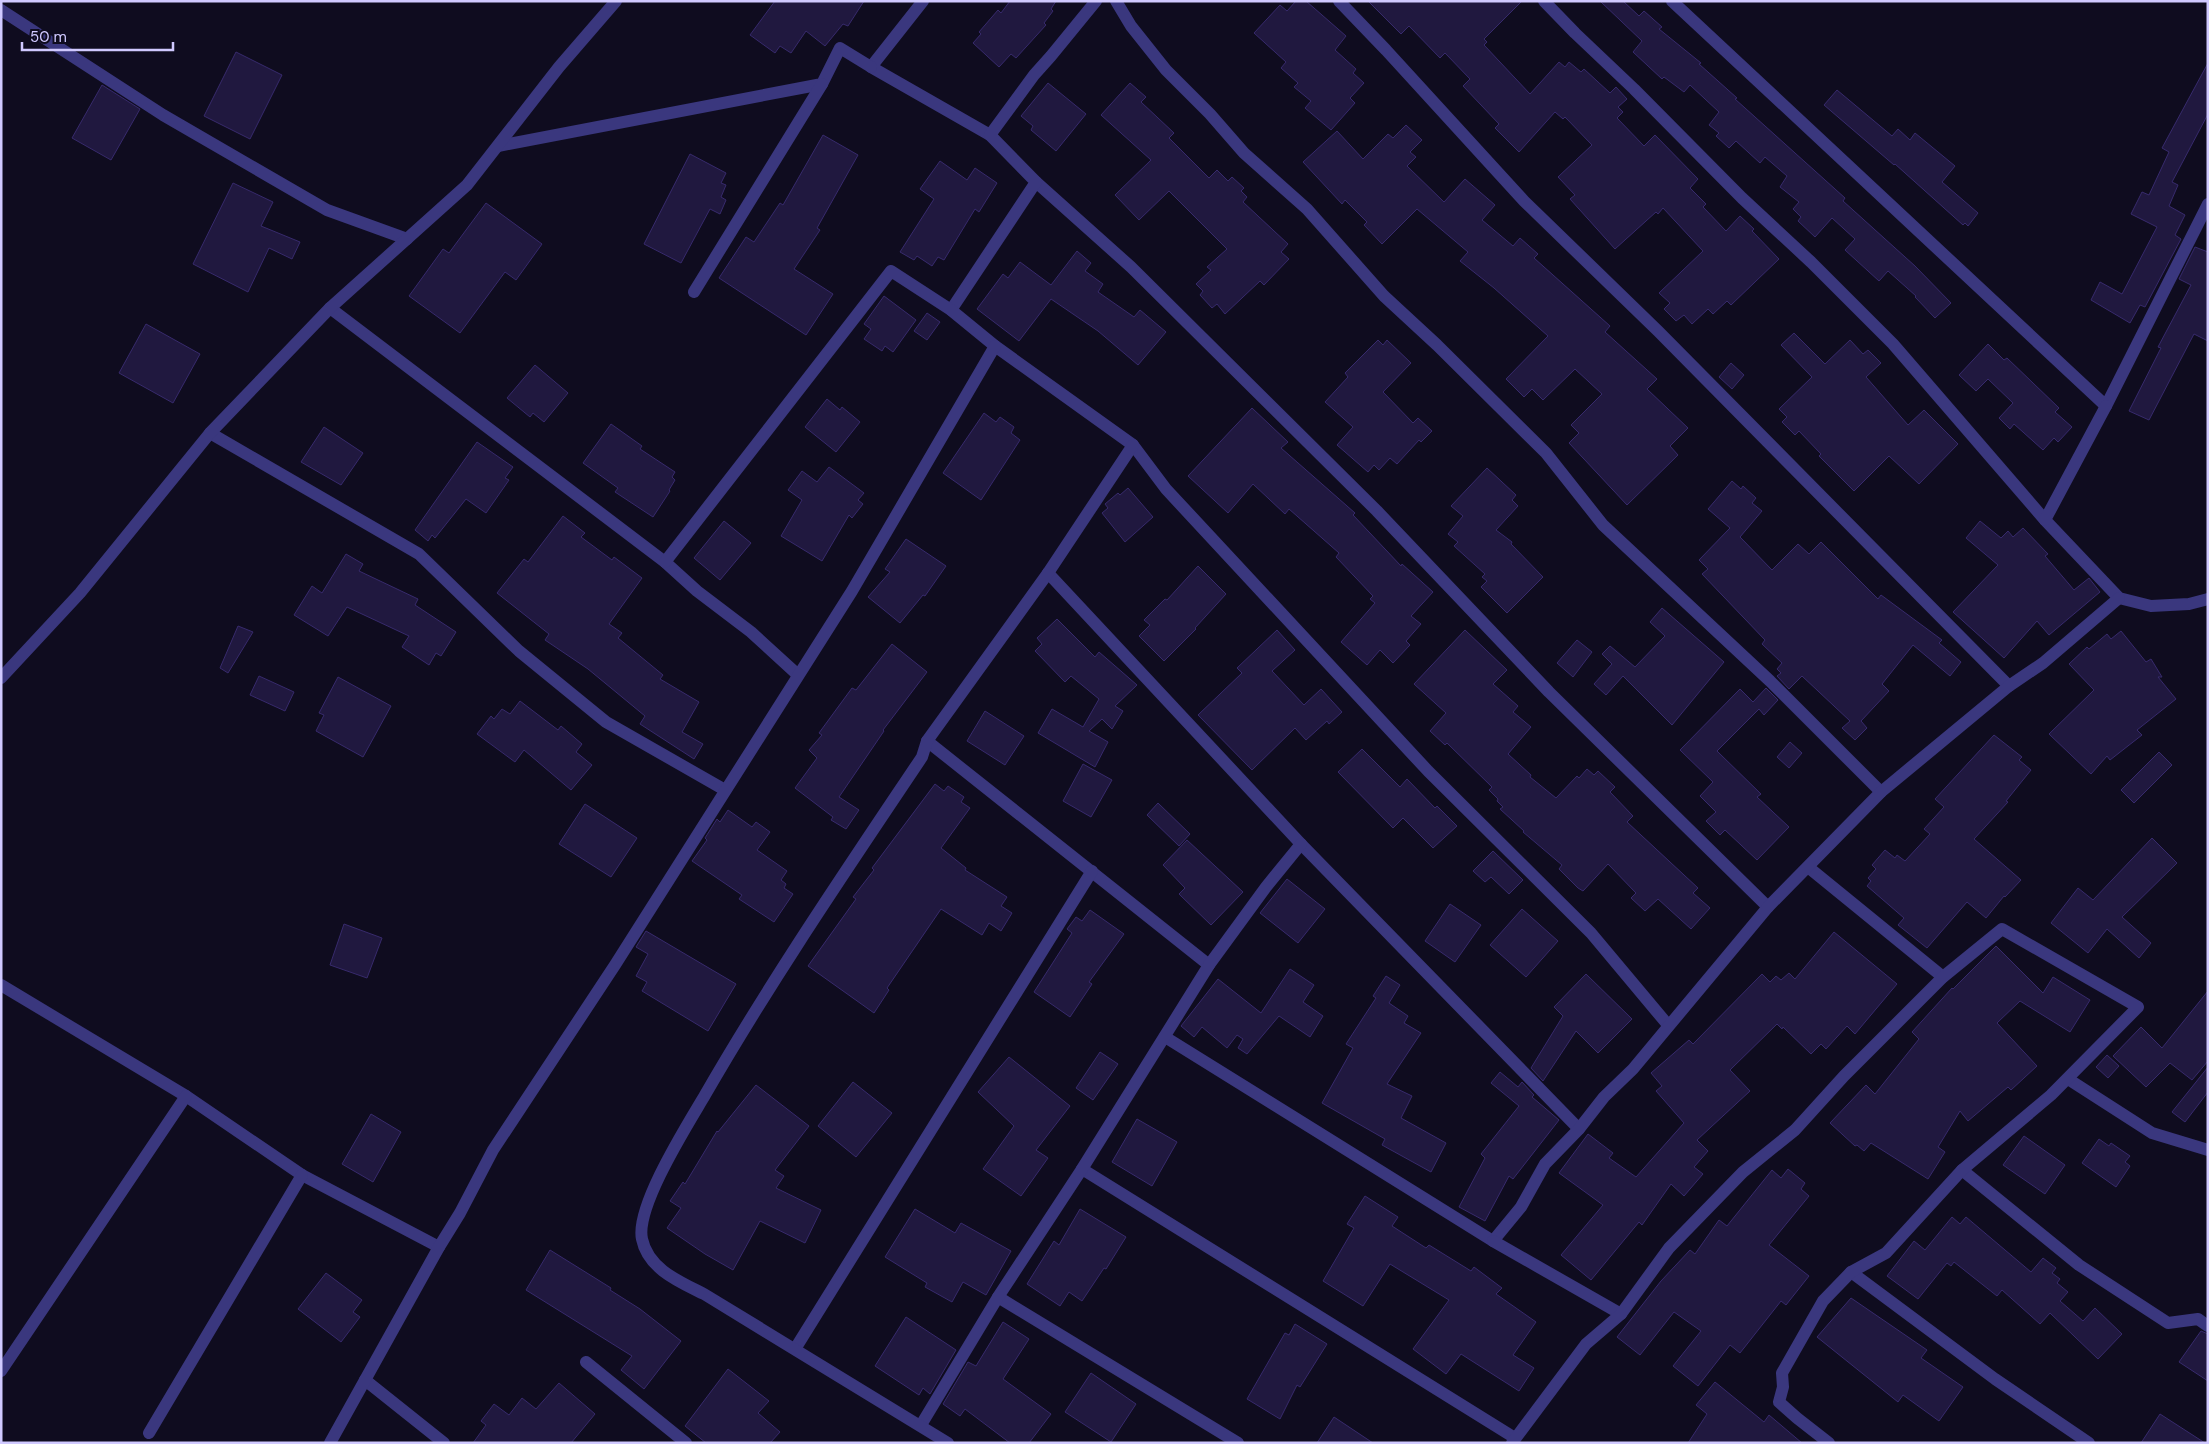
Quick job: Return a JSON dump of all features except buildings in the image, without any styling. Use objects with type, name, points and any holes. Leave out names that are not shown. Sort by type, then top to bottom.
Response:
[{"type":"street","points":[[2,677],[80,593],[210,433],[330,308],[467,185],[559,67],[616,1]]},
{"type":"street","points":[[871,67],[923,1]]},
{"type":"street","points":[[990,134],[1034,75],[1052,56],[1096,1]]},
{"type":"street","points":[[1116,1],[1131,26],[1166,70],[1210,114],[1244,153],[1306,209],[1384,296],[1437,345],[1546,453],[1603,525],[1770,681],[1881,792]]},
{"type":"street","points":[[1339,1],[1524,201],[1658,331],[2009,686]]},
{"type":"street","points":[[1544,1],[1634,88],[1742,198],[1811,262],[1893,344],[2045,520],[2119,598],[2151,606],[2189,604],[2208,598]]},
{"type":"street","points":[[1672,1],[2106,406]]},
{"type":"street","points":[[1,10],[163,115],[327,210],[408,239]]},
{"type":"street","points":[[694,292],[822,84],[840,48],[990,134],[1036,182],[1131,267],[1377,511],[1549,692],[1768,907]]},
{"type":"street","points":[[498,146],[822,84]]},
{"type":"street","points":[[951,310],[1036,182]]},
{"type":"street","points":[[2045,520],[2106,406],[2208,204]]},
{"type":"street","points":[[666,562],[891,271],[951,310],[995,346],[1133,445],[1166,489],[1428,771],[1591,933],[1668,1025]]},
{"type":"street","points":[[330,308],[666,562],[697,591],[751,632],[798,675]]},
{"type":"street","points":[[330,1443],[439,1247],[460,1213],[493,1150],[616,965],[852,590],[995,346]]},
{"type":"street","points":[[210,433],[419,554],[519,651],[606,722],[725,790]]},
{"type":"street","points":[[948,1443],[795,1349],[670,1276],[649,1258],[641,1238],[645,1210],[667,1160],[757,1006],[922,757],[927,741],[1048,573],[1133,445]]},
{"type":"street","points":[[1048,573],[1301,844],[1580,1129]]},
{"type":"street","points":[[1493,1242],[1520,1207],[1545,1164],[1580,1129],[1604,1097],[1633,1069],[1768,907],[1881,792],[2009,686],[2043,663],[2119,598]]},
{"type":"street","points":[[927,741],[1209,965]]},
{"type":"street","points":[[921,1425],[998,1297],[1082,1169],[1209,965],[1266,887],[1301,844]]},
{"type":"street","points":[[1808,867],[1943,977]]},
{"type":"street","points":[[795,1349],[1092,871]]},
{"type":"street","points":[[1082,1169],[1513,1440],[1586,1344],[1621,1314],[1669,1248],[1743,1172],[1795,1130],[1844,1076],[1943,977],[2002,929],[2138,1006],[2068,1079],[1962,1170],[1886,1253],[1851,1272],[1823,1301],[1782,1373],[1783,1387],[1779,1402],[1829,1443]]},
{"type":"street","points":[[1,985],[186,1096],[302,1175],[439,1247]]},
{"type":"street","points":[[1165,1037],[1493,1242],[1621,1314]]},
{"type":"street","points":[[2068,1079],[2152,1134],[2208,1150]]},
{"type":"street","points":[[1,1371],[186,1096]]},
{"type":"street","points":[[1962,1170],[2079,1265],[2168,1323],[2198,1319],[2208,1326]]},
{"type":"street","points":[[149,1433],[302,1175]]},
{"type":"street","points":[[1851,1272],[1995,1379],[2089,1443]]},
{"type":"street","points":[[998,1297],[1238,1443]]},
{"type":"street","points":[[586,1362],[686,1443]]},
{"type":"street","points":[[365,1380],[444,1443]]}]
